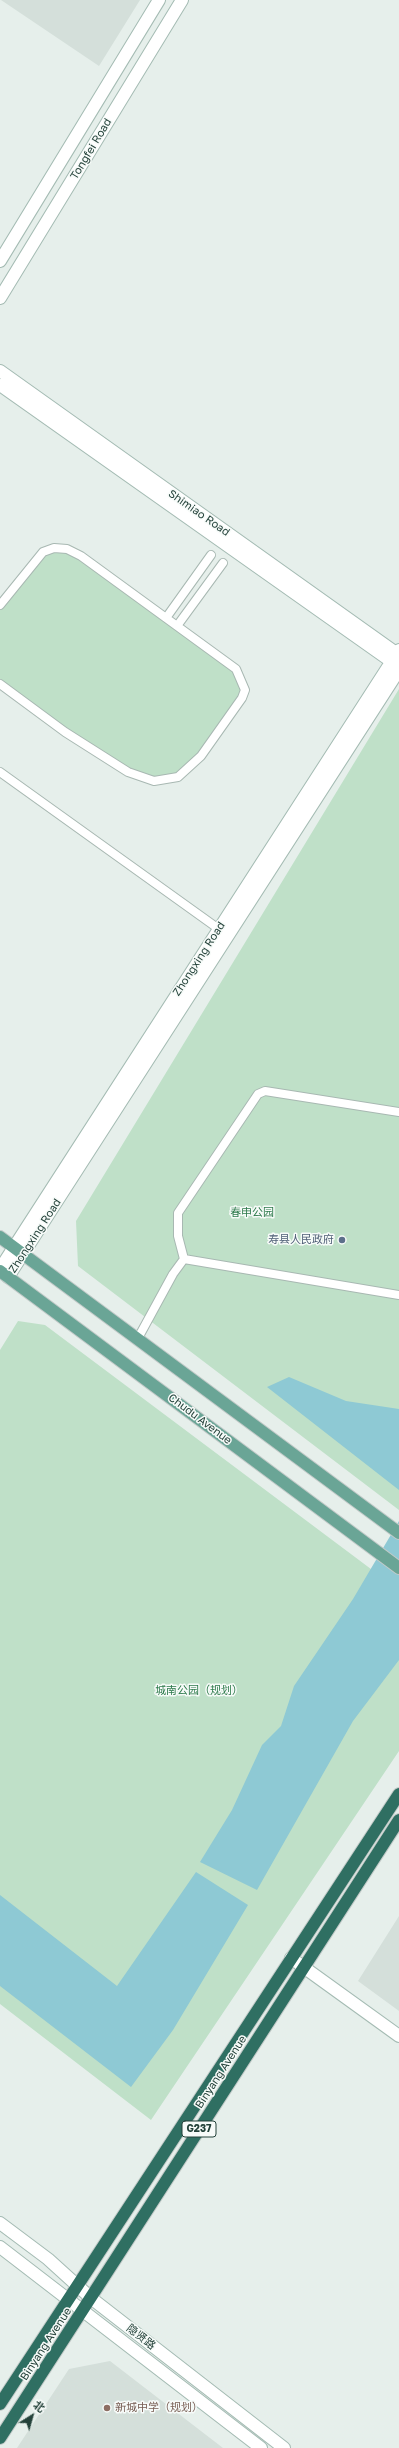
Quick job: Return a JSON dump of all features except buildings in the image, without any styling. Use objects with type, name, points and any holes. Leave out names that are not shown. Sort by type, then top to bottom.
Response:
[{"type":"highway","name":"Binyang Avenue","points":[[0,2404],[399,1794]]},
{"type":"highway","name":"Binyang Avenue","points":[[0,2438],[399,1820]]},
{"type":"main road","points":[[0,1237],[136,1340],[399,1533]]},
{"type":"main road","name":"Chudu Avenue","points":[[3,1272],[399,1568]]},
{"type":"street","name":"Tongfei Road","points":[[0,261],[159,0]]},
{"type":"street","name":"Tongfei Road","points":[[0,298],[182,0]]},
{"type":"street","name":"Shimiao Road","points":[[0,371],[397,659]]},
{"type":"street","name":"Shimiao Road","points":[[0,385],[397,659]]},
{"type":"street","points":[[0,605],[34,561],[43,552],[54,548],[67,550],[81,556],[236,669],[245,690],[242,698],[201,756],[178,777],[154,781],[128,772],[65,732],[0,684]]},
{"type":"street","points":[[166,618],[212,555]]},
{"type":"street","points":[[177,626],[223,563]]},
{"type":"street","name":"Zhongxing Road","points":[[3,1272],[223,933],[397,659]]},
{"type":"street","points":[[0,772],[223,933]]},
{"type":"street","name":"Zhongxing Road","points":[[3,1272],[23,1255],[223,933]]},
{"type":"street","points":[[184,1259],[178,1236],[178,1213],[258,1094],[265,1091],[399,1112]]},
{"type":"street","points":[[184,1259],[399,1295]]},
{"type":"street","points":[[136,1340],[173,1274],[184,1259]]},
{"type":"street","points":[[292,1958],[399,2036]]},
{"type":"street","name":"隐贤路","points":[[0,2223],[48,2259],[91,2298],[284,2448]]},
{"type":"street","name":"隐贤路","points":[[0,2247],[261,2448]]},
{"type":"shaded area","points":[[1,0],[140,0],[99,66]]},
{"type":"shaded area","points":[[399,1916],[399,2011],[358,1981]]},
{"type":"shaded area","name":"新城中学（规划）","points":[[110,2361],[223,2448],[17,2448],[69,2369]]},
{"type":"green space","points":[[55,550],[79,557],[233,670],[242,689],[241,695],[199,753],[176,774],[153,777],[127,768],[67,731],[0,681],[0,610],[36,561],[44,554]]},
{"type":"green space","name":"春申公园","points":[[399,689],[399,1510],[78,1266],[76,1221]]},
{"type":"green space","name":"城南公园（规划）","points":[[18,1321],[45,1325],[399,1590],[399,1751],[151,2120],[0,2004],[0,1350]]},
{"type":"water","points":[[289,1377],[346,1401],[399,1409],[399,1490],[267,1387]]},
{"type":"water","points":[[399,1521],[399,1660],[353,1721],[257,1890],[200,1862],[232,1810],[262,1745],[281,1726],[294,1686],[353,1599]]},
{"type":"water","points":[[196,1872],[248,1905],[173,2030],[131,2087],[0,1986],[0,1895],[117,1986]]},
{"type":"place","name":"寿县人民政府","points":[[342,1240]]},
{"type":"place","name":"新城中学（规划）","points":[[107,2408]]}]
